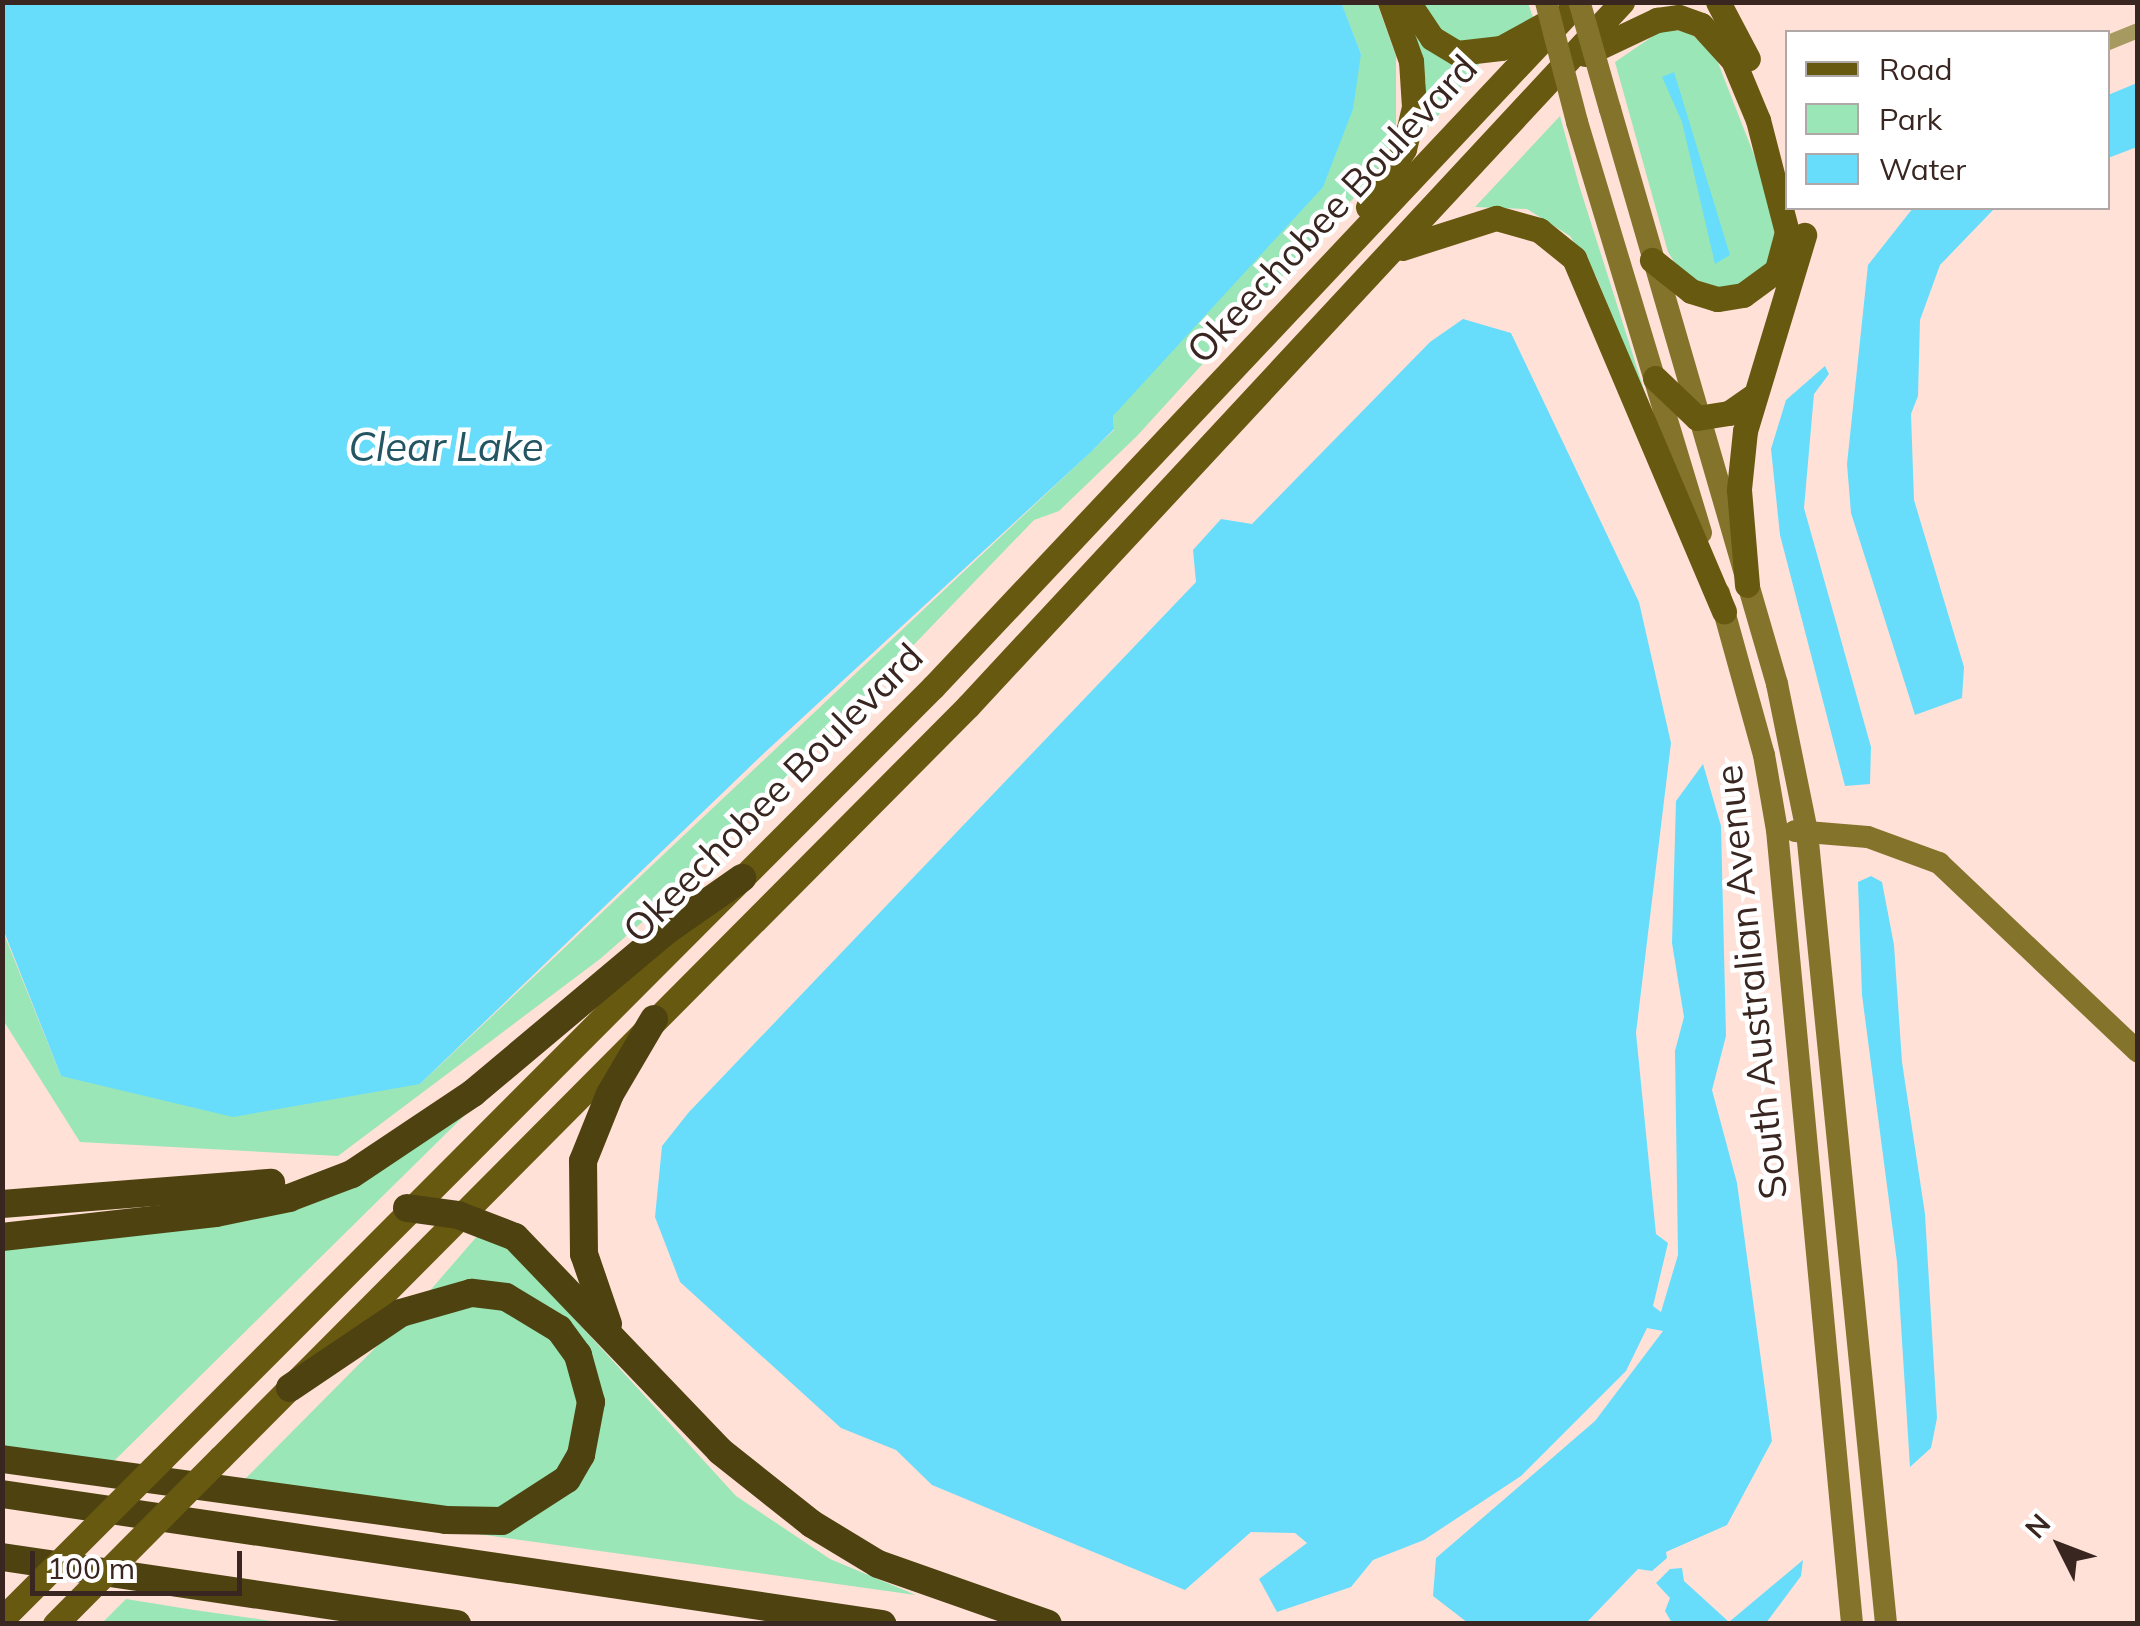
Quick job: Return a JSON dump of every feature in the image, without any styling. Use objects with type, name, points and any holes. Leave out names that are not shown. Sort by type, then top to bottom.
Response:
[{"type":"highway","points":[[2,1236],[216,1214],[289,1198],[352,1174],[473,1093],[666,931],[742,878]]},
{"type":"highway","points":[[610,1330],[584,1254],[583,1161],[610,1094],[654,1019]]},
{"type":"highway","points":[[2,1204],[248,1188],[406,1141]]},
{"type":"highway","points":[[408,1208],[458,1215],[515,1238],[773,1498],[878,1564],[1048,1624]]},
{"type":"highway","points":[[2,1458],[446,1520],[502,1521],[528,1510],[567,1479],[581,1455],[591,1402],[583,1367],[560,1329],[506,1297],[472,1294],[401,1313],[290,1388]]},
{"type":"highway","points":[[2,1494],[882,1624]]},
{"type":"highway","points":[[2,1557],[457,1624]]},
{"type":"main road","points":[[1316,281],[1389,177],[1410,129],[1412,61],[1390,2]]},
{"type":"main road","points":[[1408,2],[1432,38],[1472,54],[1501,48],[1577,4]]},
{"type":"main road","name":"South Australian Avenue","points":[[1546,2],[1577,122],[1764,755],[1776,830],[1852,1624]]},
{"type":"main road","name":"Okeechobee Boulevard","points":[[55,1624],[968,706],[1398,249],[1622,2]]},
{"type":"main road","points":[[1718,2],[1764,90],[1785,148]]},
{"type":"main road","name":"Okeechobee Boulevard","points":[[2,1619],[969,650],[1577,4]]},
{"type":"main road","name":"South Australian Avenue","points":[[1577,4],[1776,684],[1806,832],[1886,1624]]},
{"type":"main road","points":[[1568,64],[1623,32],[1679,18],[1720,41],[1739,74],[1780,188],[1784,257],[1756,289],[1718,300],[1691,290],[1652,260]]},
{"type":"main road","points":[[1747,585],[1739,488],[1752,397],[1802,257],[1800,210]]},
{"type":"main road","points":[[1398,249],[1496,218],[1539,230],[1574,258],[1724,611]]},
{"type":"main road","points":[[1655,378],[1697,418],[1728,413],[1752,397]]},
{"type":"main road","points":[[1776,830],[1892,842],[1939,863],[2138,1052]]},
{"type":"street","points":[[2110,41],[2138,30]]},
{"type":"green space","points":[[1341,3],[1377,3],[1396,56],[1396,125],[1382,167],[1137,436],[1059,511],[1034,520],[672,896],[600,959],[338,1156],[80,1142],[3,1020],[2,929],[61,1076],[420,1084],[1114,430],[1113,416],[1361,54]]},
{"type":"green space","points":[[1419,3],[1528,3],[1533,17],[1498,41],[1450,42]]},
{"type":"green space","points":[[1665,28],[1690,33],[1715,55],[1772,201],[1776,245],[1768,266],[1731,291],[1683,276],[1668,252],[1615,62]]},
{"type":"green space","points":[[1410,31],[1438,55],[1480,63],[1429,127],[1421,124],[1426,82]]},
{"type":"green space","points":[[1560,116],[1653,418],[1596,276],[1570,236],[1527,209],[1475,207]]},
{"type":"green space","points":[[472,1108],[114,1461],[3,1447],[2,1248],[232,1217]]},
{"type":"green space","points":[[479,1234],[502,1243],[528,1268],[736,1496],[830,1559],[916,1595],[478,1534],[590,1450],[566,1325],[427,1294]]},
{"type":"green space","points":[[448,1303],[526,1313],[573,1362],[581,1432],[544,1490],[485,1513],[244,1480],[390,1333]]},
{"type":"green space","points":[[126,1599],[194,1610],[286,1623],[102,1623]]},
{"type":"water","name":"Clear Lake","points":[[3,2],[1341,2],[1361,54],[1353,109],[1323,187],[1113,416],[1114,429],[1092,451],[761,756],[420,1084],[233,1117],[61,1076],[3,929]]},
{"type":"water","points":[[1674,72],[1730,255],[1715,264],[1682,122],[1662,77]]},
{"type":"water","points":[[2137,83],[2137,147],[2110,157],[2110,94]]},
{"type":"water","points":[[1911,210],[1993,210],[1940,265],[1920,320],[1918,396],[1911,414],[1914,500],[1964,667],[1962,698],[1915,715],[1851,513],[1847,464],[1868,265]]},
{"type":"water","points":[[1463,319],[1511,333],[1639,602],[1671,743],[1636,1033],[1656,1234],[1668,1243],[1653,1306],[1661,1312],[1678,1255],[1675,1051],[1684,1017],[1672,943],[1676,801],[1703,764],[1721,826],[1726,1036],[1712,1090],[1737,1183],[1772,1441],[1727,1525],[1666,1552],[1667,1558],[1652,1571],[1638,1569],[1586,1623],[1468,1623],[1433,1596],[1436,1558],[1595,1421],[1663,1331],[1647,1328],[1626,1371],[1521,1476],[1424,1540],[1373,1560],[1351,1587],[1277,1612],[1259,1579],[1307,1543],[1295,1533],[1251,1532],[1185,1590],[932,1485],[896,1450],[841,1428],[680,1282],[655,1217],[662,1146],[689,1112],[1196,582],[1193,550],[1221,519],[1252,524],[1430,342]]},
{"type":"water","points":[[1825,366],[1829,374],[1814,394],[1804,508],[1871,747],[1870,784],[1845,786],[1780,535],[1771,449],[1786,400]]},
{"type":"water","points":[[1871,876],[1882,882],[1894,945],[1902,1062],[1925,1214],[1937,1418],[1931,1448],[1910,1467],[1897,1262],[1862,995],[1858,882]]},
{"type":"water","points":[[1803,1560],[1801,1576],[1766,1623],[1672,1623],[1665,1611],[1670,1598],[1656,1583],[1670,1569],[1682,1568],[1684,1581],[1729,1622]]}]
